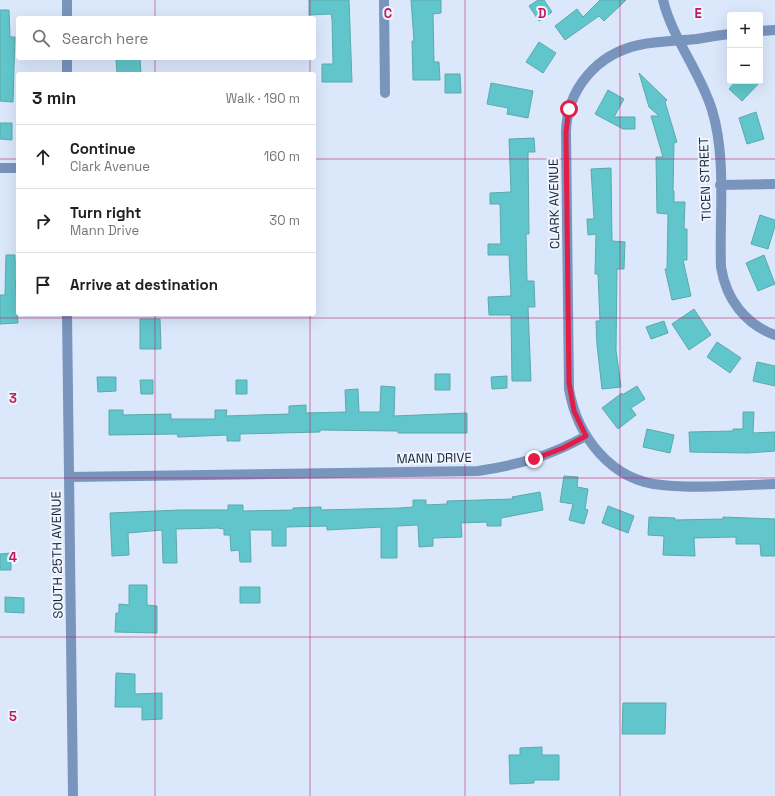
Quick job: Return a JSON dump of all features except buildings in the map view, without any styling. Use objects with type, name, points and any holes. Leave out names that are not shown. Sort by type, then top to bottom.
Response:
[{"type":"street","points":[[67,0],[67,16]]},
{"type":"street","points":[[384,0],[385,93]]},
{"type":"street","name":"TICEN STREET","points":[[663,0],[668,18],[678,40],[696,70],[712,110],[718,140],[721,268],[726,287],[734,304],[742,314],[763,329],[775,335]]},
{"type":"street","points":[[763,31],[775,30]]},
{"type":"street","name":"CLARK AVENUE","points":[[586,436],[574,411],[569,383],[566,132],[568,113],[574,95],[590,72],[609,56],[638,45],[727,34]]},
{"type":"street","points":[[67,60],[67,72]]},
{"type":"street","points":[[0,168],[16,168]]},
{"type":"street","points":[[720,185],[775,184]]},
{"type":"street","name":"SOUTH 25TH AVENUE","points":[[67,316],[73,796]]},
{"type":"street","points":[[586,436],[601,456],[621,471],[638,479],[656,484],[674,487],[775,484]]},
{"type":"street","name":"MANN DRIVE","points":[[69,477],[478,470],[515,465],[528,461],[563,448],[586,436]]},
{"type":"route","points":[[534,459],[563,448],[586,436],[574,411],[569,383],[566,127],[569,109]]}]
